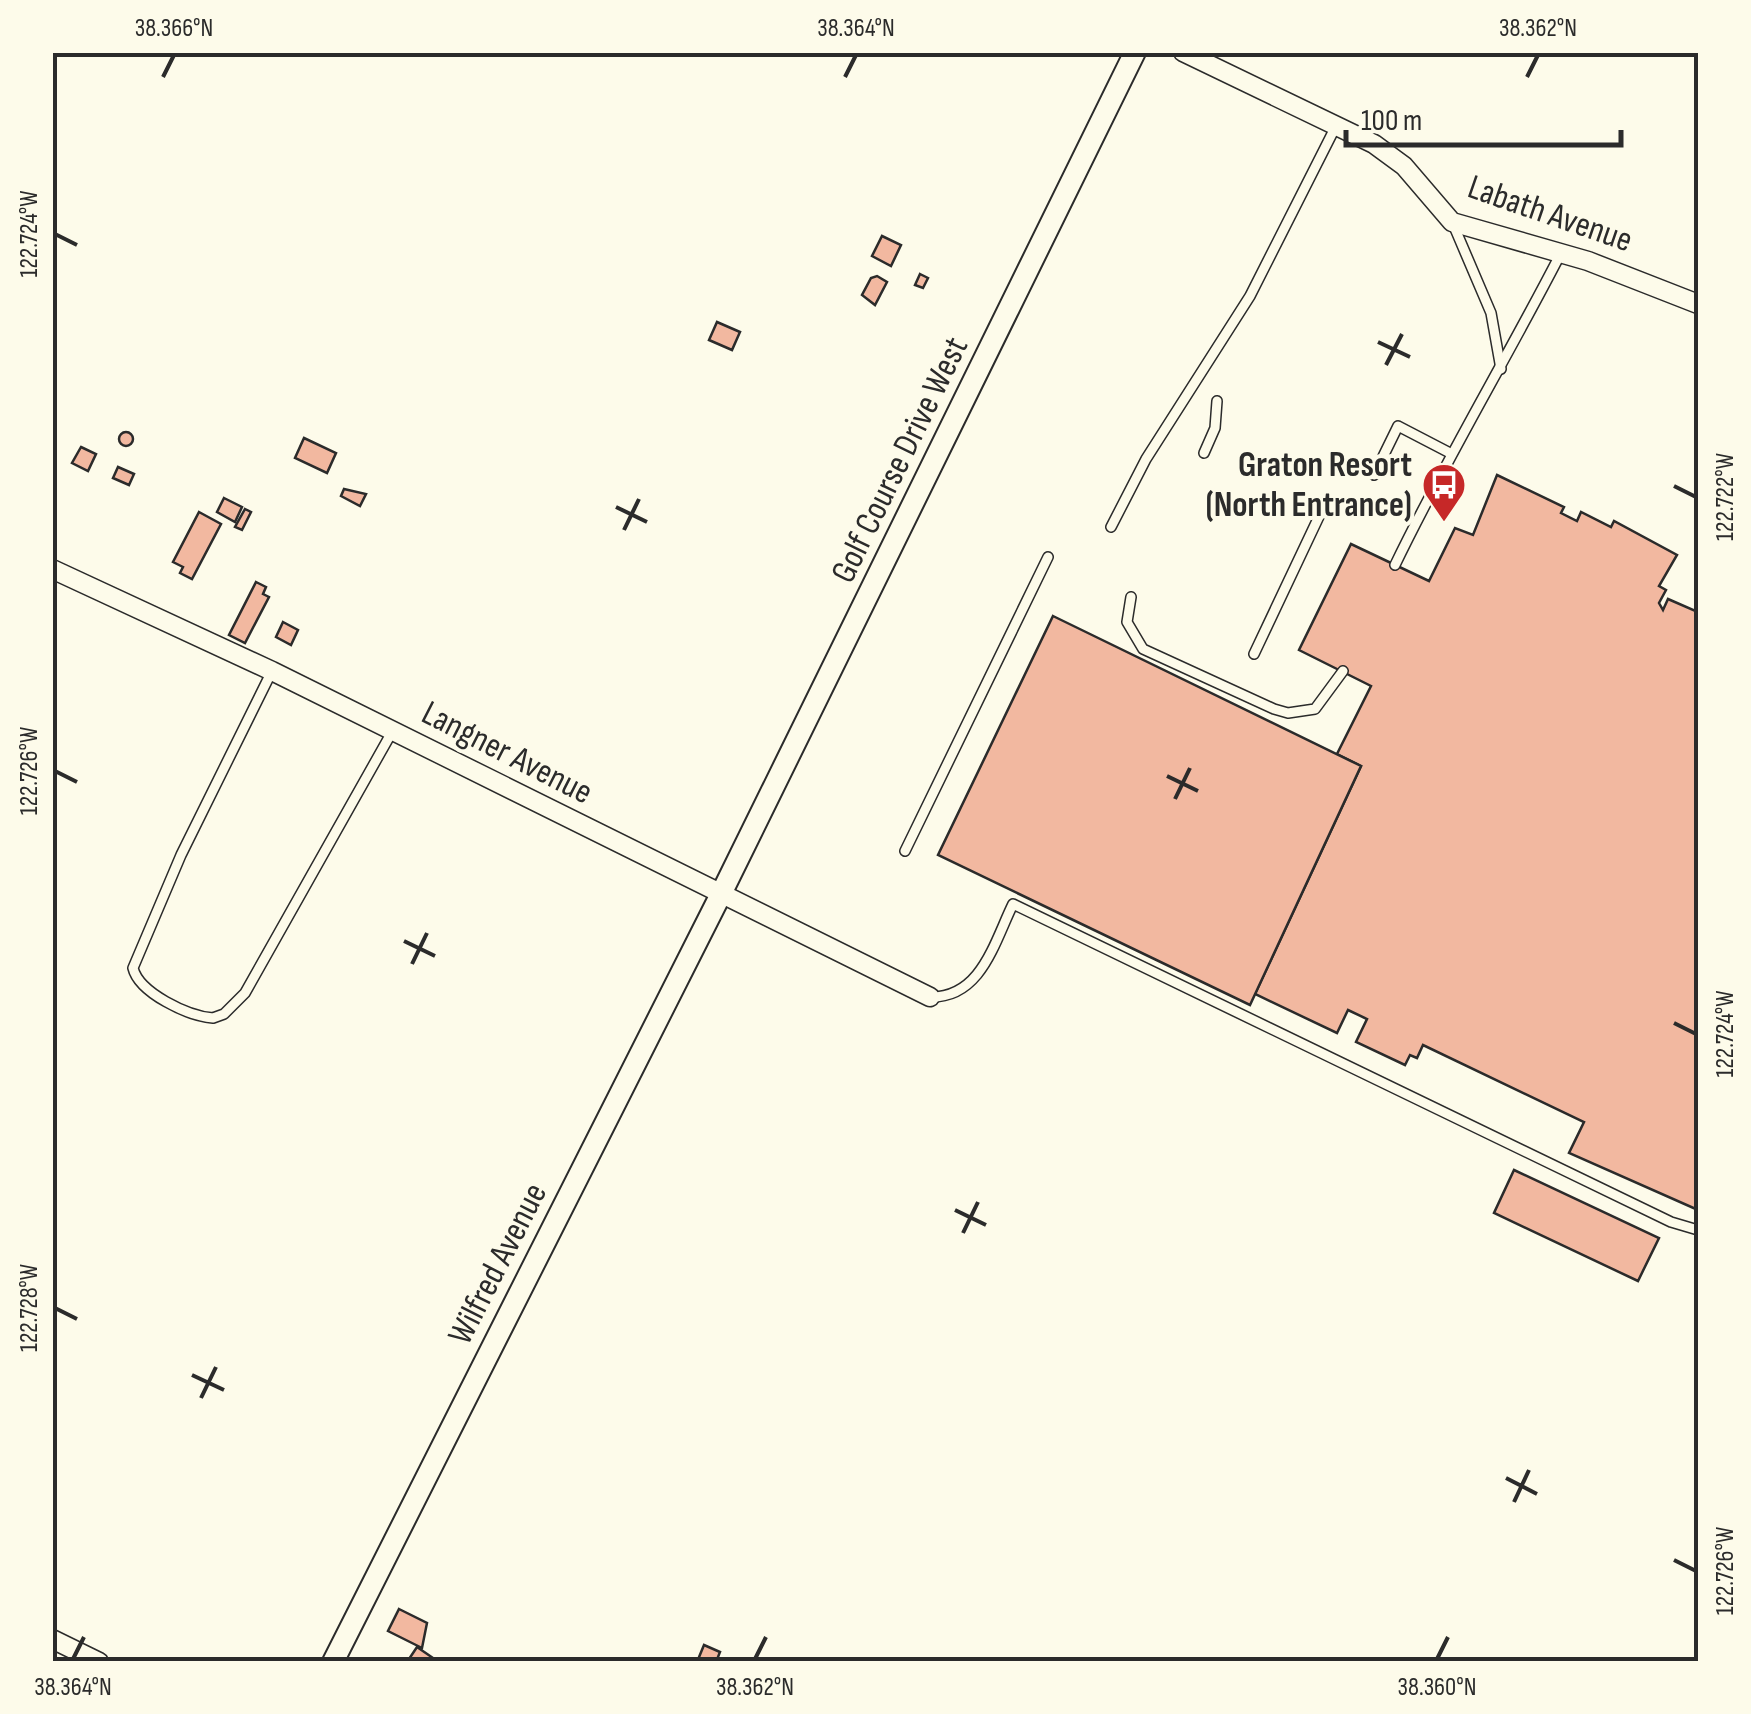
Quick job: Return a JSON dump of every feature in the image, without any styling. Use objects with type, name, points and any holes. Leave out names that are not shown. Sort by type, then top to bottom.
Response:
[{"type":"street","name":"Golf Course Drive West","points":[[720,896],[1135,52]]},
{"type":"street","name":"Labath Avenue","points":[[1183,52],[1374,144],[1404,166],[1452,222],[1561,253],[1698,304]]},
{"type":"street","name":"Langner Avenue","points":[[52,570],[272,672],[930,997]]},
{"type":"street","name":"Wilfred Avenue","points":[[333,1662],[720,896]]},
{"type":"street","points":[[52,1639],[99,1662]]},
{"type":"lane","points":[[1111,527],[1146,459],[1250,296],[1336,126]]},
{"type":"lane","points":[[1452,222],[1490,313],[1500,369]]},
{"type":"lane","points":[[1394,565],[1450,453],[1561,253]]},
{"type":"lane","points":[[1204,453],[1216,428],[1217,401]]},
{"type":"lane","points":[[1374,475],[1398,426],[1450,453]]},
{"type":"lane","points":[[1254,654],[1323,508]]},
{"type":"lane","points":[[905,852],[1048,557]]},
{"type":"lane","points":[[1131,597],[1126,622],[1144,648],[1288,713],[1315,709],[1343,672]]},
{"type":"lane","points":[[272,672],[181,855],[133,968],[138,982],[151,992],[205,1018],[224,1014],[245,993],[392,732]]},
{"type":"lane","points":[[930,997],[950,998],[971,984],[1013,904],[1671,1222],[1698,1230]]},
{"type":"building","points":[[882,236],[901,245],[891,266],[872,256]]},
{"type":"building","points":[[920,274],[928,278],[923,288],[915,285]]},
{"type":"building","points":[[877,276],[887,282],[875,305],[862,295],[871,278]]},
{"type":"building","points":[[717,322],[740,332],[732,350],[709,340]]},
{"type":"building","points":[[126,432],[133,439],[126,446],[119,439]]},
{"type":"building","points":[[304,438],[336,453],[327,473],[295,458]]},
{"type":"building","points":[[81,447],[96,454],[88,471],[72,463]]},
{"type":"building","points":[[118,467],[134,474],[129,485],[113,478]]},
{"type":"building","points":[[1497,475],[1564,507],[1561,513],[1577,521],[1581,512],[1611,527],[1614,521],[1677,555],[1659,586],[1666,590],[1659,603],[1663,610],[1668,599],[1698,612],[1698,1210],[1569,1153],[1584,1122],[1423,1045],[1417,1058],[1410,1055],[1405,1065],[1356,1042],[1367,1019],[1348,1010],[1337,1033],[1255,994],[1361,766],[1337,754],[1371,686],[1299,650],[1351,544],[1429,581],[1455,528],[1473,535]]},
{"type":"building","points":[[344,489],[366,494],[360,506],[341,496]]},
{"type":"building","points":[[224,498],[242,507],[235,522],[217,512]]},
{"type":"building","points":[[245,509],[251,512],[242,530],[235,527]]},
{"type":"building","points":[[199,512],[221,524],[192,579],[180,573],[183,567],[173,562]]},
{"type":"building","points":[[256,582],[266,587],[263,594],[269,597],[245,643],[229,635]]},
{"type":"building","points":[[1053,616],[1361,766],[1250,1005],[938,855]]},
{"type":"building","points":[[283,622],[298,630],[291,645],[276,637]]},
{"type":"building","points":[[1514,1170],[1659,1238],[1638,1281],[1494,1213]]},
{"type":"building","points":[[399,1609],[427,1623],[422,1648],[388,1631]]},
{"type":"building","points":[[704,1645],[720,1652],[716,1662],[697,1662]]},
{"type":"building","points":[[417,1647],[433,1658],[430,1662],[407,1662]]},
{"type":"place","name":"Graton Resort (North Entrance)","points":[[1444,523]]}]
